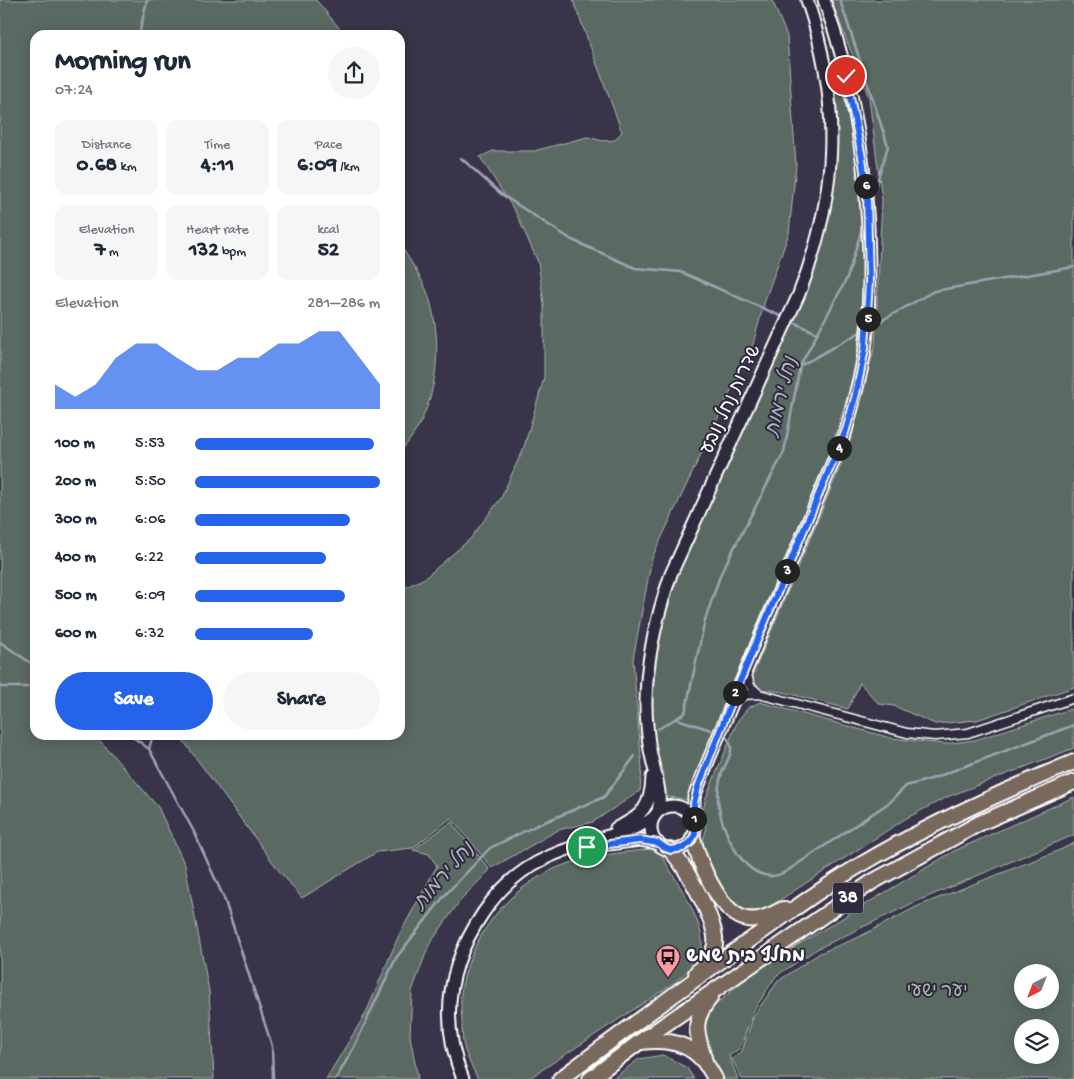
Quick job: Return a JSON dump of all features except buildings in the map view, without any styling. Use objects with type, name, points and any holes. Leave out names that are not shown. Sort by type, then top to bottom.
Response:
[{"type":"highway","name":"38","points":[[560,1079],[663,1002],[861,864],[918,832],[979,802],[1074,762]]},
{"type":"highway","name":"38","points":[[590,1079],[638,1043],[872,882],[980,823],[1074,782]]},
{"type":"highway","points":[[693,838],[699,857],[717,894],[730,909],[743,918],[756,920],[769,916],[824,888]]},
{"type":"highway","points":[[663,1002],[697,972],[715,946],[712,923],[683,866],[664,846]]},
{"type":"highway","points":[[706,1065],[698,1035],[698,1017],[702,1008],[726,982]]},
{"type":"highway","points":[[638,1043],[656,1041],[682,1044],[696,1054],[715,1079]]},
{"type":"main road","name":"שדרות נחל נובע","points":[[656,815],[660,794],[653,765],[647,722],[646,694],[654,631],[661,603],[671,574],[800,294],[809,270],[823,218],[830,161],[831,110],[822,51],[807,0]]},
{"type":"main road","points":[[559,853],[587,847],[646,840],[664,846],[683,848],[693,838],[695,830],[694,797],[843,438],[856,394],[865,349],[869,281],[867,195],[853,104],[839,46],[824,0]]},
{"type":"main road","points":[[464,1079],[453,1048],[449,1021],[452,984],[462,949],[486,908],[503,888],[522,872],[547,857],[625,824],[641,814],[651,795],[653,765]]},
{"type":"main road","points":[[583,843],[636,828],[666,807],[679,807],[687,811],[694,821]]},
{"type":"main road","points":[[656,815],[652,832],[664,846]]},
{"type":"street","points":[[746,668],[748,682],[759,694]]},
{"type":"street","points":[[730,708],[736,700],[744,695],[759,694],[907,733],[935,736],[968,733],[1074,698]]},
{"type":"green space","points":[[0,0],[316,0],[341,30],[30,30],[30,740],[99,740],[158,807],[185,865],[209,991],[214,1079],[0,1079]]},
{"type":"green space","points":[[573,0],[772,0],[787,36],[796,165],[789,233],[766,297],[753,344],[652,558],[633,659],[642,769],[640,791],[593,822],[558,830],[492,868],[451,818],[413,848],[377,852],[302,898],[280,872],[183,740],[405,740],[405,588],[425,578],[470,539],[501,498],[524,447],[544,378],[544,304],[538,262],[516,213],[480,157],[493,151],[534,151],[587,137],[603,141],[615,140],[622,132]]},
{"type":"green space","points":[[831,0],[1074,0],[1074,687],[977,720],[935,724],[894,706],[879,704],[860,683],[848,709],[783,692],[760,689],[753,679],[754,672],[843,460],[875,346],[882,200],[869,98]]},
{"type":"green space","points":[[841,78],[859,180],[864,250],[864,285],[861,319],[852,378],[838,427],[820,475],[725,704],[690,800],[662,796],[655,762],[649,702],[657,632],[674,577],[812,276],[824,235],[830,201],[837,128],[834,81],[838,82]]},
{"type":"green space","points":[[405,252],[428,294],[433,314],[437,356],[430,398],[413,436],[405,446]]},
{"type":"green space","points":[[760,702],[891,738],[944,744],[975,740],[1074,708],[1074,748],[947,797],[905,819],[769,907],[757,911],[737,910],[722,894],[700,850],[706,830],[703,812],[705,800],[738,720],[748,708]]},
{"type":"green space","points":[[1074,797],[1074,835],[915,902],[817,949],[776,976],[754,1010],[740,1048],[729,1056],[738,1079],[724,1079],[706,1046],[702,1030],[713,1007],[742,982],[781,955],[954,851]]},
{"type":"green space","points":[[451,822],[490,870],[462,898],[429,945],[412,991],[410,1036],[418,1079],[326,1079],[366,1013],[399,935],[437,866],[429,854],[413,850]]},
{"type":"green space","name":"יער ישעי","points":[[1074,843],[1074,1079],[742,1079],[732,1059],[742,1051],[754,1015],[778,981],[820,953],[857,938],[918,906]]},
{"type":"green space","points":[[650,849],[662,855],[696,918],[702,941],[701,950],[694,964],[674,983],[528,1079],[478,1079],[463,1044],[461,994],[473,951],[491,920],[503,906],[530,882],[558,867],[596,856]]},
{"type":"green space","points":[[663,1055],[687,1068],[694,1079],[612,1079],[639,1059]]},
{"type":"waterway","points":[[140,30],[147,0]]},
{"type":"waterway","name":"נחל ירמות","points":[[840,0],[888,146],[871,201]]},
{"type":"waterway","points":[[461,158],[501,194],[572,240],[635,268],[681,272],[785,318]]},
{"type":"waterway","name":"נחל ירמות","points":[[658,729],[685,713],[705,620],[721,573],[784,452],[800,366],[847,278],[863,225]]},
{"type":"waterway","points":[[872,326],[934,291],[1074,267]]},
{"type":"waterway","points":[[791,321],[817,333]]},
{"type":"waterway","points":[[802,365],[862,331]]},
{"type":"waterway","points":[[0,642],[30,663]]},
{"type":"waterway","points":[[0,687],[30,687]]},
{"type":"waterway","points":[[677,719],[711,730]]},
{"type":"waterway","points":[[727,738],[730,742],[731,751],[721,776],[718,794],[723,823],[734,849],[742,860],[762,874],[773,876],[787,871],[890,802],[906,786],[931,779],[1074,725]]},
{"type":"waterway","points":[[137,740],[149,749],[193,830],[224,898],[272,1046],[273,1079]]},
{"type":"waterway","points":[[149,749],[152,740]]},
{"type":"waterway","name":"נחל ירמות","points":[[336,1079],[354,1047],[396,958],[445,895],[490,848],[535,826],[604,797],[635,756]]},
{"type":"place","name":"מחלף בית שמש","points":[[668,978]]},
{"type":"route","points":[[587,847],[646,840],[674,850],[686,846],[694,836],[694,797],[737,688],[846,430],[856,394],[865,349],[869,281],[867,195],[853,104],[846,76]]}]
